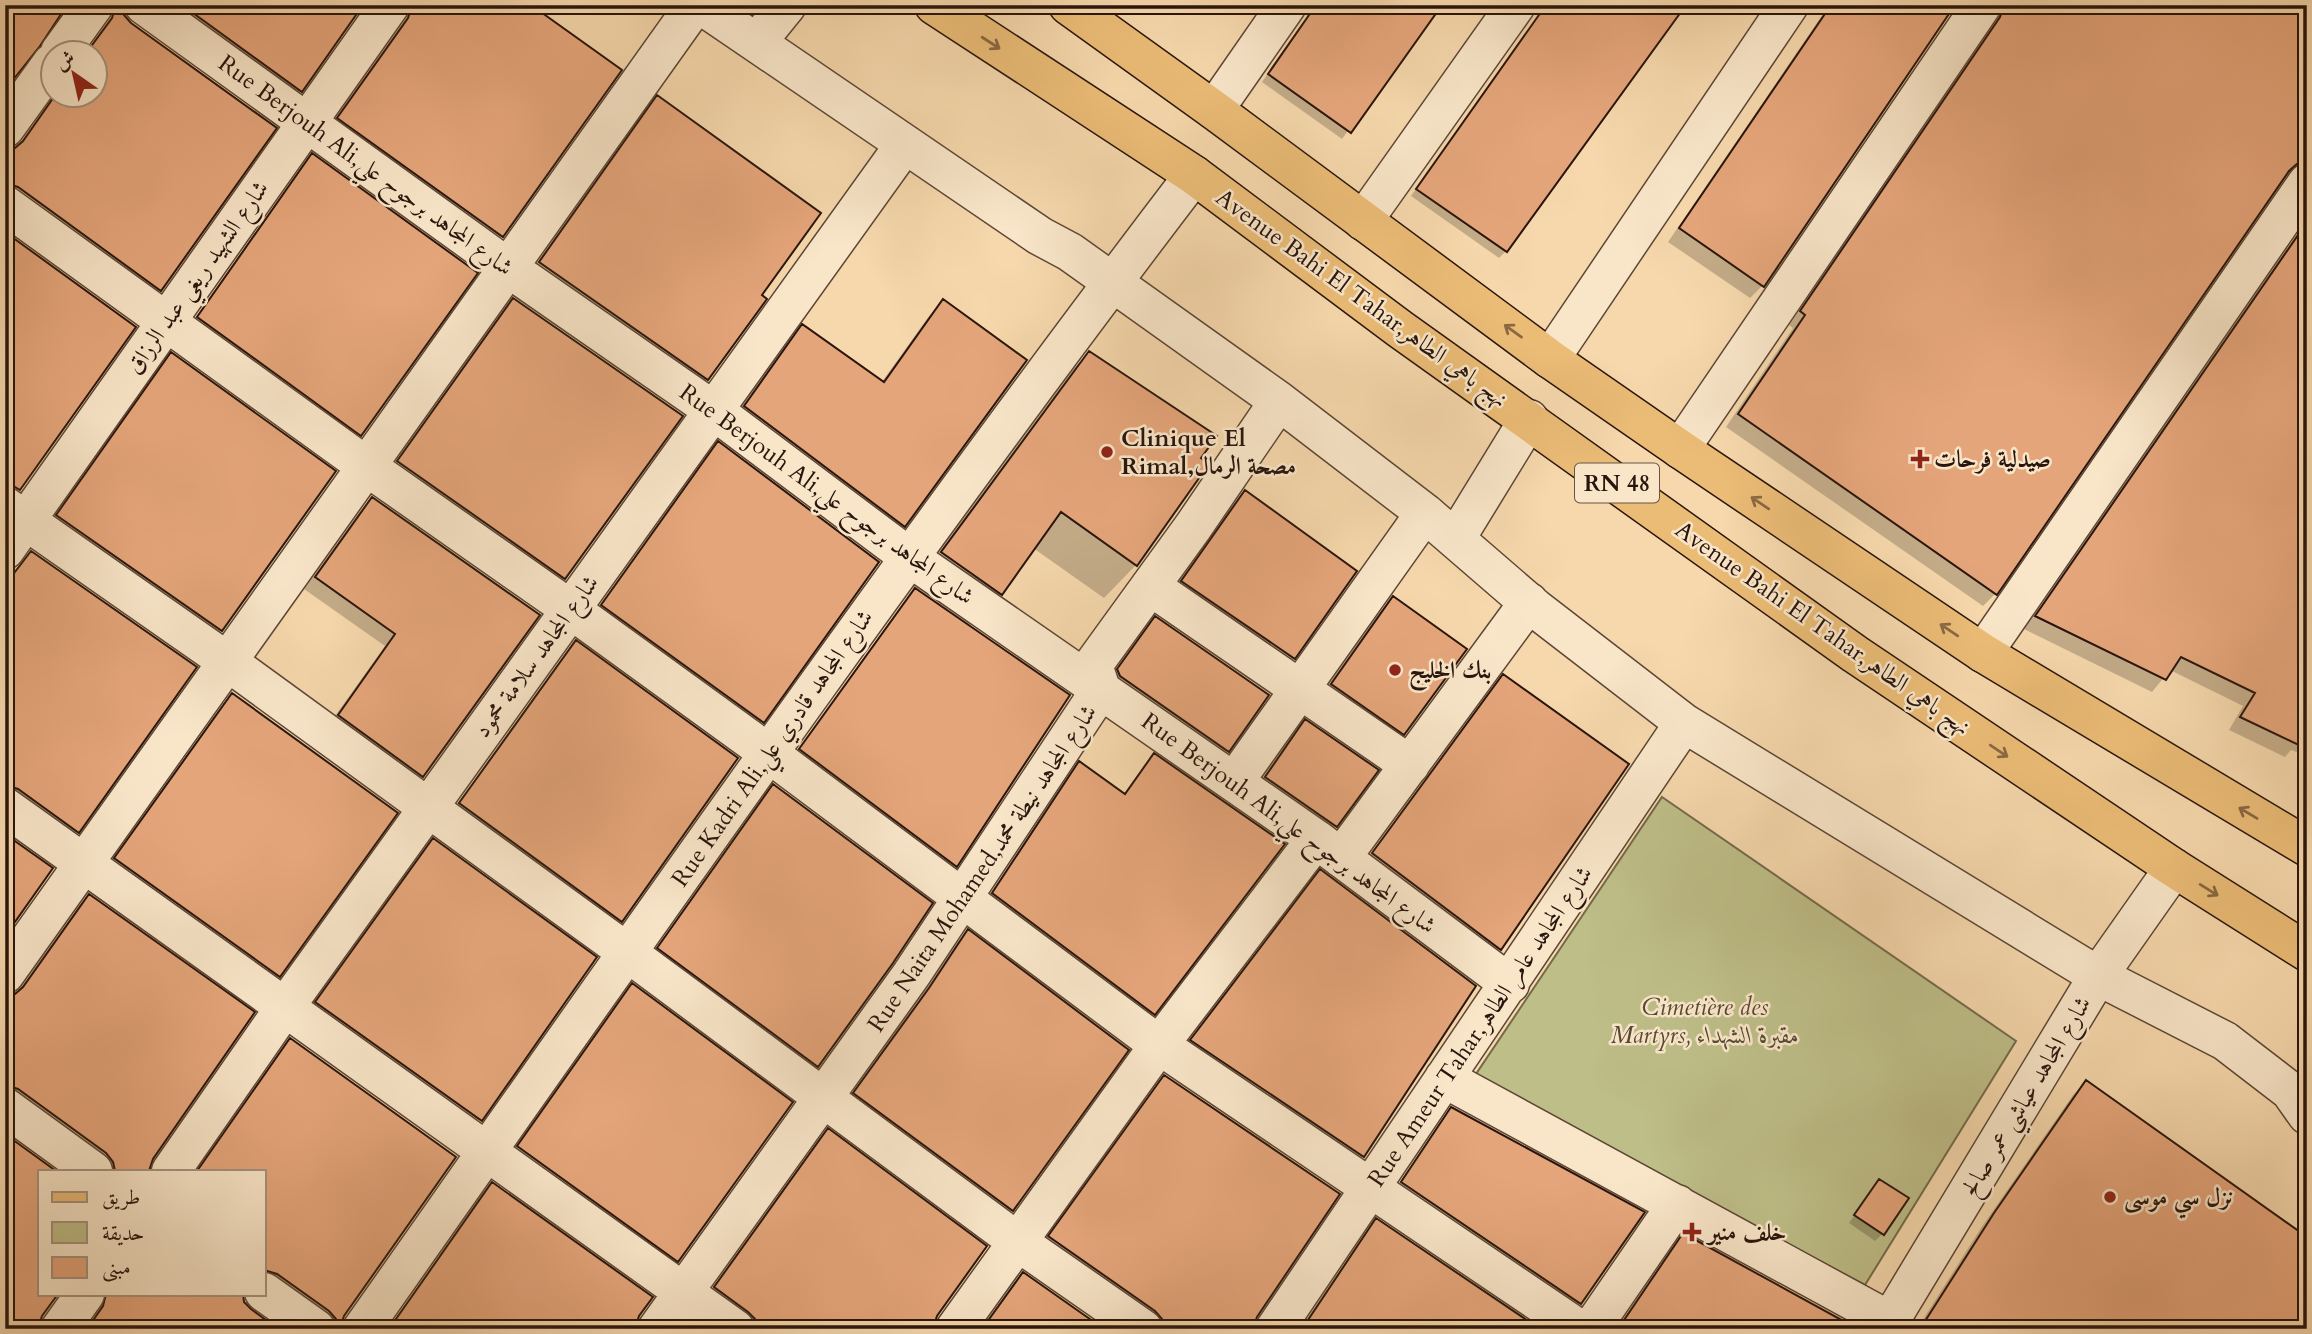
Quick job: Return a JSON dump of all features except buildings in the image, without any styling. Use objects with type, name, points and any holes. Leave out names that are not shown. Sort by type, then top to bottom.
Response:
[{"type":"main road","name":"Avenue Bahi El Tahar,نهج باهي الطاهر","points":[[934,5],[1194,175],[1399,329],[1529,419],[1854,654],[2174,868],[2307,952]]},
{"type":"main road","name":"RN 48","points":[[1068,5],[1550,359],[1680,449],[1983,653],[2307,847]]},
{"type":"street","points":[[70,38],[94,5]]},
{"type":"street","name":"Rue Berjouh Ali,شارع المجاهد برجوح علي","points":[[144,5],[507,267],[713,410],[909,557],[1328,849],[1510,984]]},
{"type":"street","name":"شارع الشهيد ريغي عبد الرزاق","points":[[12,525],[167,322],[390,5]]},
{"type":"street","points":[[5,974],[507,267],[698,5],[757,42],[1040,236],[1070,252],[1279,401],[1425,513],[1529,602],[1684,723],[2098,976],[2225,1041],[2290,1091],[2307,1115]]},
{"type":"street","points":[[757,42],[787,5]]},
{"type":"street","points":[[1214,110],[1287,5]]},
{"type":"street","points":[[1363,221],[1516,5]]},
{"type":"street","points":[[1550,359],[1788,5]]},
{"type":"street","points":[[1680,449],[1982,5]]},
{"type":"street","points":[[5,128],[38,82]]},
{"type":"street","name":"شارع المجاهد سلامة محمود","points":[[172,1170],[285,1007],[905,144]]},
{"type":"street","name":"Rue Kadri Ali,شارع المجاهد قادري علي","points":[[362,1329],[768,752],[909,557],[1194,175]]},
{"type":"street","points":[[1983,653],[2307,183]]},
{"type":"street","points":[[5,205],[768,752],[1159,1045],[1579,1329]]},
{"type":"street","name":"Rue Naita Mohamed,شارع المجاهد نيطة محمد","points":[[657,1329],[823,1099],[962,899],[1101,690],[1093,665],[1279,401]]},
{"type":"street","points":[[1456,538],[1529,419]]},
{"type":"street","points":[[1234,782],[1425,513]]},
{"type":"street","points":[[12,525],[228,662],[628,953],[1018,1242],[1143,1329]]},
{"type":"street","points":[[1150,586],[1410,765]]},
{"type":"street","points":[[955,1329],[1159,1045],[1328,849],[1410,765],[1529,602]]},
{"type":"street","name":"Rue Ameur Tahar,شارع المجاهد عامر الطاهر","points":[[1275,1329],[1684,723]]},
{"type":"street","points":[[5,807],[735,1329]]},
{"type":"street","name":"شارع المجاهد عياشي عمر صالح","points":[[1890,1326],[2098,976],[2174,868]]},
{"type":"street","points":[[1444,1078],[1677,1204],[1890,1326]]},
{"type":"street","points":[[5,1107],[92,1170]]},
{"type":"street","points":[[1591,1329],[1677,1204]]},
{"type":"street","points":[[266,1293],[316,1329]]},
{"type":"street","points":[[60,1329],[84,1296]]},
{"type":"green space","name":"Cimetière des Martyrs, مقبرة الشهداء","points":[[1662,797],[2016,1041],[1865,1285],[1472,1080]]},
{"type":"place","name":"Clinique El Rimal,مصحة الرمال","points":[[1107,452]]},
{"type":"place","name":"صيدلية فرحات","points":[[1920,459]]},
{"type":"place","name":"بنك الخليج","points":[[1395,670]]},
{"type":"place","name":"نزل سي موسى","points":[[2110,1197]]},
{"type":"place","name":"خلف منير","points":[[1692,1232]]}]
